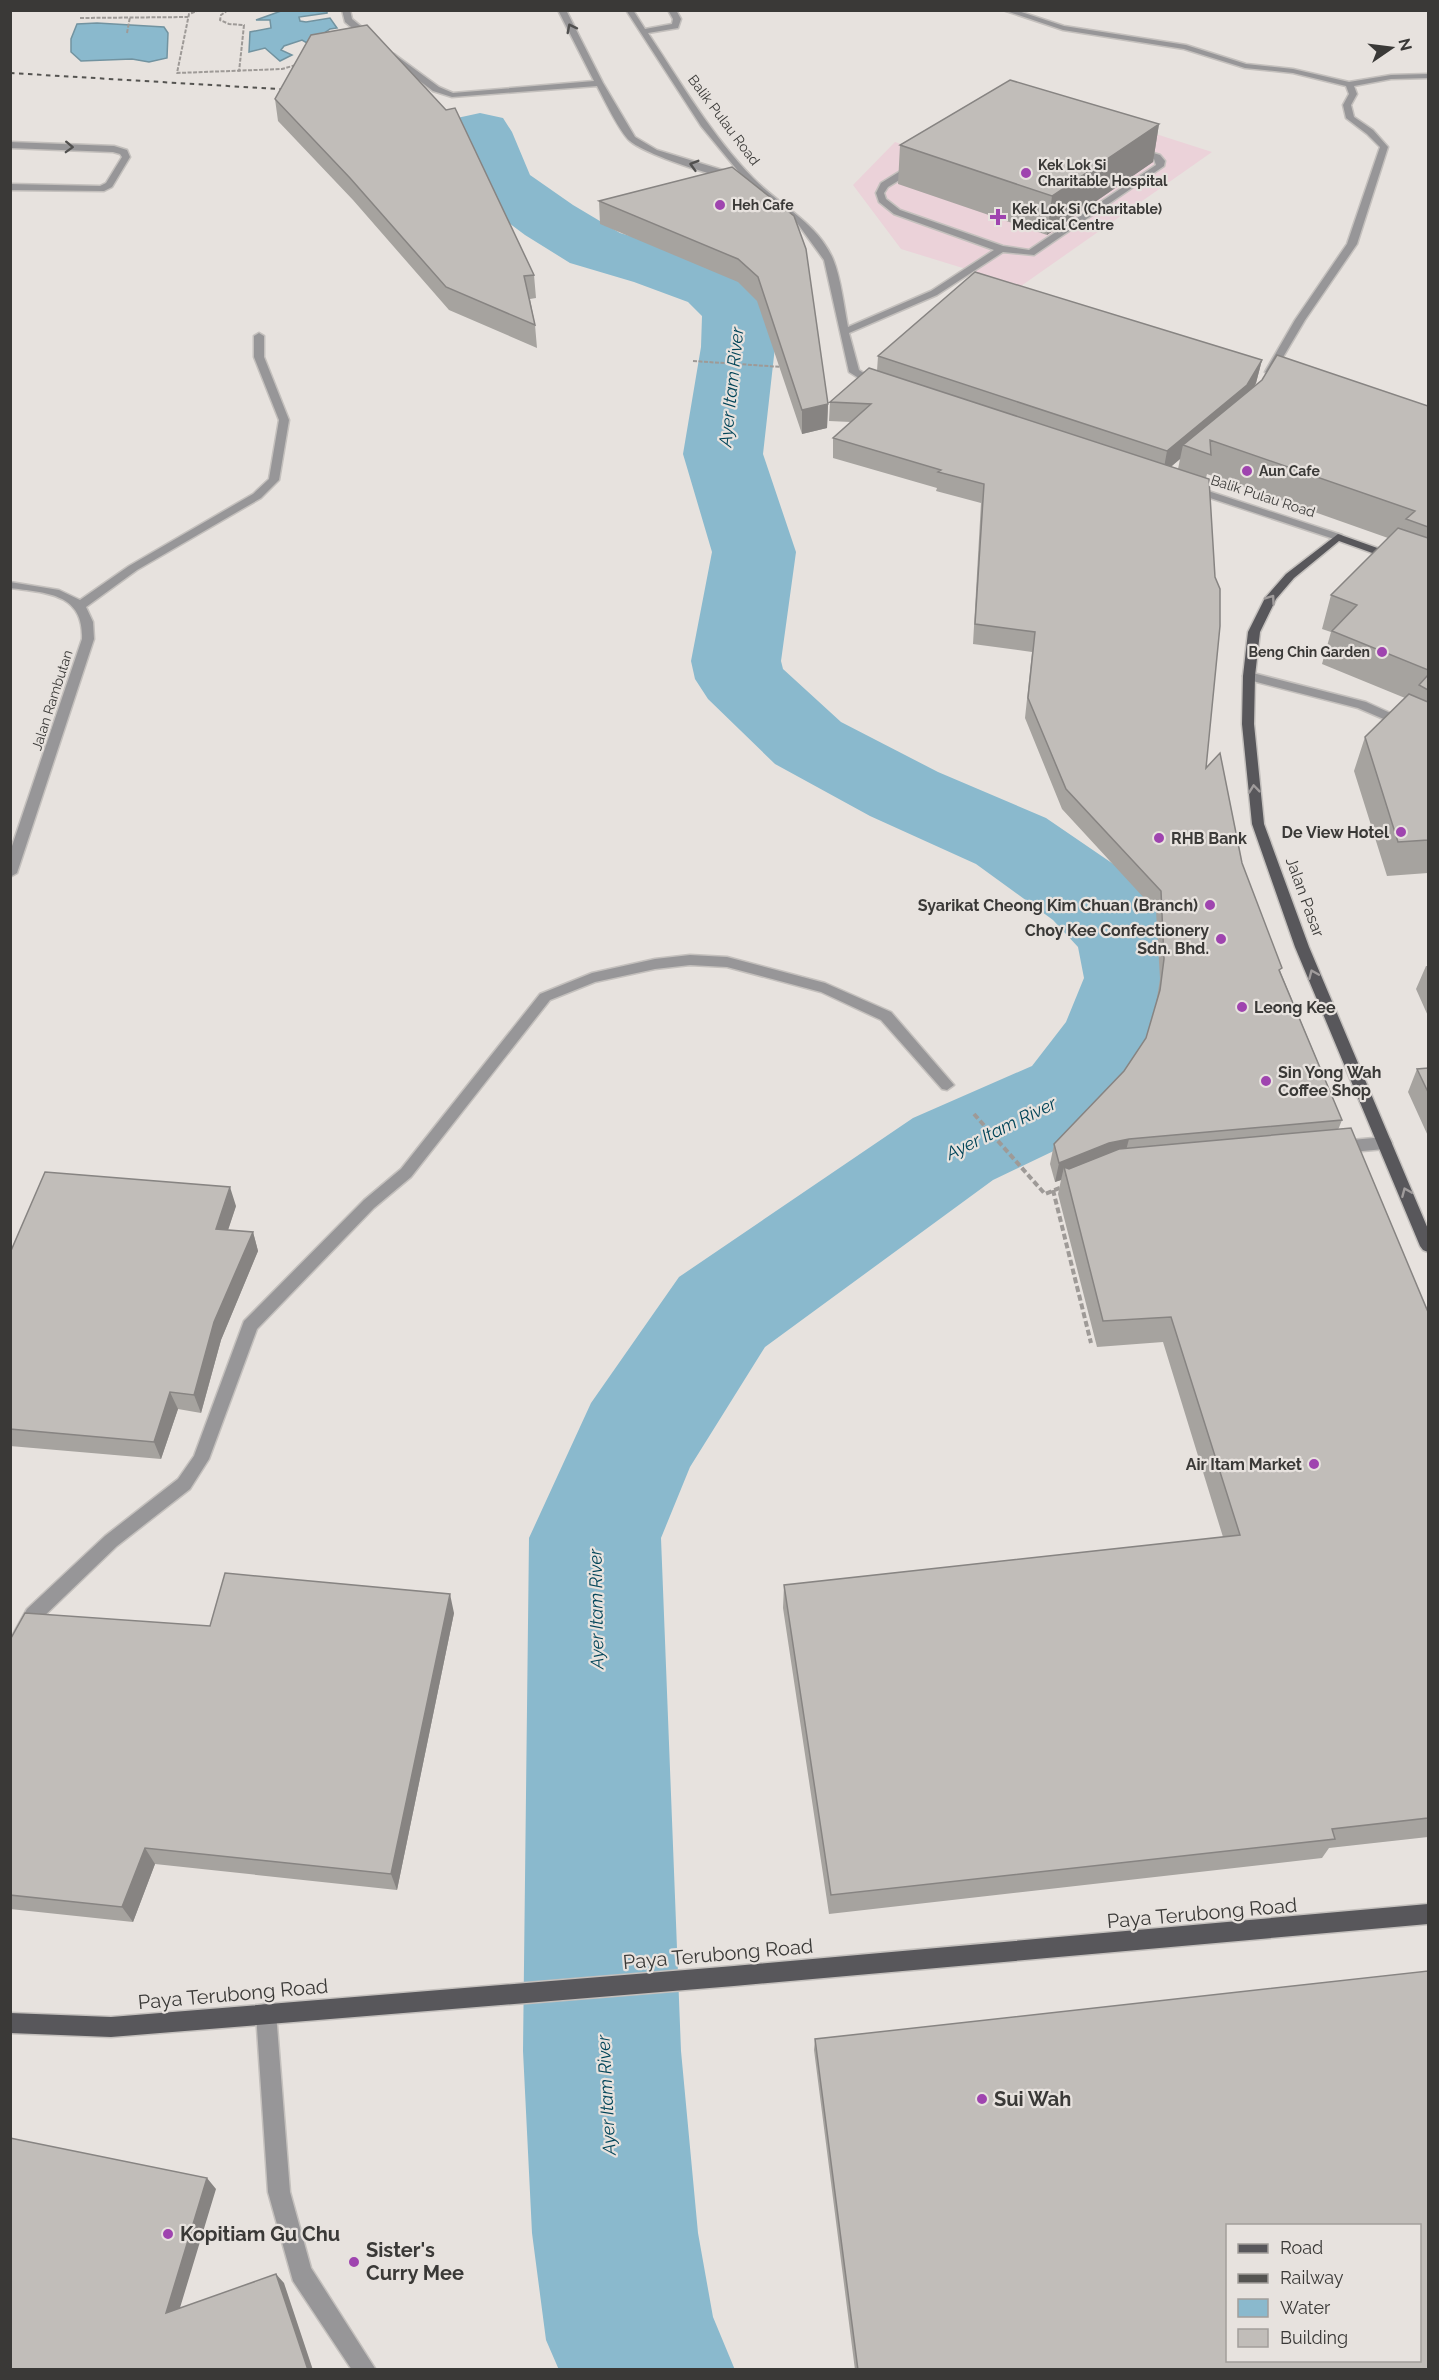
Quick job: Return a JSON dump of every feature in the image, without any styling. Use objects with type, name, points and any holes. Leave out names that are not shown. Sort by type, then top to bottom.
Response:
[{"type":"main road","name":"Balik Pulau Road","points":[[1338,537],[1428,570]]},
{"type":"main road","name":"Jalan Pasar","points":[[1338,537],[1290,576],[1271,598],[1254,632],[1249,676],[1248,724],[1258,824],[1302,947],[1428,1246]]},
{"type":"main road","name":"Paya Terubong Road","points":[[10,2023],[111,2027],[1426,1916]]},
{"type":"street","points":[[346,10],[348,20],[388,54],[436,89],[452,95],[599,83]]},
{"type":"street","points":[[562,10],[599,83],[632,140],[654,152],[677,160],[750,181]]},
{"type":"street","name":"Balik Pulau Road","points":[[629,10],[704,124],[750,181],[798,218],[829,260],[854,372]]},
{"type":"street","points":[[643,32],[675,26],[677,19],[672,10]]},
{"type":"street","points":[[1006,10],[1063,28],[1186,47],[1245,66],[1293,71],[1349,84],[1391,77],[1428,76]]},
{"type":"street","points":[[1265,381],[1300,320],[1352,244],[1384,147],[1370,132],[1350,118],[1347,105],[1353,94],[1349,84]]},
{"type":"street","points":[[844,332],[934,293],[1001,249],[1031,253],[1039,250],[1160,166],[1161,161],[1146,154],[1015,113],[1005,112],[884,185],[880,193],[882,200],[897,212],[1001,249]]},
{"type":"street","points":[[10,145],[114,149],[124,152],[126,157],[109,185],[101,189],[10,187]]},
{"type":"street","points":[[10,585],[56,591],[79,606],[133,568],[257,496],[274,480],[284,420],[259,357],[259,336]]},
{"type":"street","points":[[854,372],[867,381],[883,387]]},
{"type":"street","name":"Balik Pulau Road","points":[[1183,486],[1338,537]]},
{"type":"street","name":"Jalan Rambutan","points":[[10,873],[88,639],[88,621],[79,606]]},
{"type":"street","points":[[1249,676],[1362,705],[1428,734]]},
{"type":"street","points":[[10,827],[25,828]]},
{"type":"street","points":[[10,1659],[33,1615],[111,1540],[184,1484],[201,1459],[250,1326],[353,1220],[406,1173],[545,997],[592,978],[655,964],[690,960],[727,962],[825,988],[886,1016],[947,1085]]},
{"type":"street","points":[[1326,1148],[1385,1143]]},
{"type":"street","points":[[266,2013],[279,2192],[301,2273],[365,2370]]},
{"type":"path","points":[[80,18],[188,17],[200,10]]},
{"type":"path","points":[[228,10],[221,15],[220,20],[229,24],[244,25],[239,72]]},
{"type":"path","points":[[127,33],[130,17]]},
{"type":"path","points":[[188,17],[177,73],[282,69],[300,64]]},
{"type":"path","points":[[693,361],[854,372]]},
{"type":"path","points":[[947,1085],[1046,1194],[1062,1186]]},
{"type":"path","points":[[1053,1190],[1091,1343]]},
{"type":"shaded area","name":"Kek Lok Si (Charitable) Medical Centre","points":[[1025,92],[1212,152],[1021,286],[901,249],[853,185],[895,142],[924,152]]},
{"type":"water","points":[[281,11],[327,11],[327,13],[299,17],[300,21],[330,18],[337,28],[330,29],[309,44],[302,40],[284,46],[281,50],[292,55],[280,61],[265,48],[249,52],[250,32],[271,28],[270,20],[256,20]]},
{"type":"water","points":[[77,24],[164,27],[168,33],[167,58],[149,62],[132,59],[81,61],[71,52],[71,39]]},
{"type":"building","points":[[367,25],[446,110],[455,108],[534,275],[524,276],[535,325],[446,287],[350,178],[275,99],[311,35]]},
{"type":"building","points":[[1010,80],[1159,124],[1052,196],[900,145]]},
{"type":"building","points":[[732,167],[794,216],[806,249],[828,404],[802,410],[758,277],[738,259],[599,201]]},
{"type":"building","points":[[975,272],[1262,360],[1247,385],[1167,451],[878,356]]},
{"type":"building","points":[[1277,355],[1428,406],[1428,527],[1406,519],[1415,511],[1210,440],[1211,455],[1183,445],[1262,380]]},
{"type":"building","points":[[869,368],[1209,479],[1215,577],[1220,589],[1220,626],[1206,768],[1220,753],[1242,863],[1282,968],[1279,970],[1342,1120],[1129,1139],[1109,1143],[1059,1163],[1054,1144],[1124,1071],[1146,1038],[1160,990],[1164,959],[1161,891],[1066,789],[1028,698],[1035,632],[975,624],[984,484],[938,472],[941,470],[833,438],[871,404],[830,402]]},
{"type":"building","points":[[1398,528],[1428,538],[1428,670],[1332,631],[1357,605],[1331,595]]},
{"type":"building","points":[[1428,675],[1428,690],[1419,685]]},
{"type":"building","points":[[1409,694],[1428,702],[1428,840],[1398,842],[1365,737]]},
{"type":"building","points":[[1428,1068],[1428,1092],[1417,1069]]},
{"type":"building","points":[[1351,1128],[1428,1312],[1428,1818],[1332,1829],[1335,1839],[831,1895],[784,1585],[1240,1535],[1171,1317],[1103,1321],[1064,1167],[1069,1169],[1119,1149]]},
{"type":"building","points":[[45,1172],[230,1187],[216,1229],[253,1232],[214,1322],[194,1395],[170,1392],[154,1442],[10,1429],[10,1253]]},
{"type":"building","points":[[225,1573],[450,1594],[391,1874],[145,1848],[122,1907],[10,1895],[10,1640],[25,1613],[210,1626]]},
{"type":"building","points":[[1428,1971],[1428,2370],[858,2370],[815,2039]]},
{"type":"building","points":[[10,2138],[207,2178],[166,2313],[276,2274],[308,2370],[10,2370]]},
{"type":"waterway","name":"Ayer Itam River","points":[[480,132],[501,185],[549,220],[595,248],[659,267],[713,287],[739,311],[738,347],[723,454],[754,552],[736,661],[740,679],[808,743],[904,794],[1011,841],[1089,896],[1127,935],[1137,978],[1114,1038],[1071,1095],[953,1149],[722,1312],[636,1442],[595,1538],[602,2051],[615,2233],[632,2340],[649,2370]]},
{"type":"railway","points":[[10,73],[295,90]]},
{"type":"place","name":"Kek Lok Si Charitable Hospital","points":[[1026,173]]},
{"type":"place","name":"Heh Cafe","points":[[720,205]]},
{"type":"place","name":"Kek Lok Si (Charitable) Medical Centre","points":[[998,217]]},
{"type":"place","name":"Aun Cafe","points":[[1247,471]]},
{"type":"place","name":"Beng Chin Garden","points":[[1382,652]]},
{"type":"place","name":"De View Hotel","points":[[1401,832]]},
{"type":"place","name":"RHB Bank","points":[[1159,838]]},
{"type":"place","name":"Syarikat Cheong Kim Chuan (Branch)","points":[[1210,905]]},
{"type":"place","name":"Choy Kee Confectionery Sdn. Bhd.","points":[[1221,939]]},
{"type":"place","name":"Leong Kee","points":[[1242,1007]]},
{"type":"place","name":"Sin Yong Wah Coffee Shop","points":[[1266,1081]]},
{"type":"place","name":"Air Itam Market","points":[[1314,1464]]},
{"type":"place","name":"Sui Wah","points":[[982,2099]]},
{"type":"place","name":"Kopitiam Gu Chu","points":[[168,2234]]},
{"type":"place","name":"Sister's Curry Mee","points":[[354,2262]]}]
